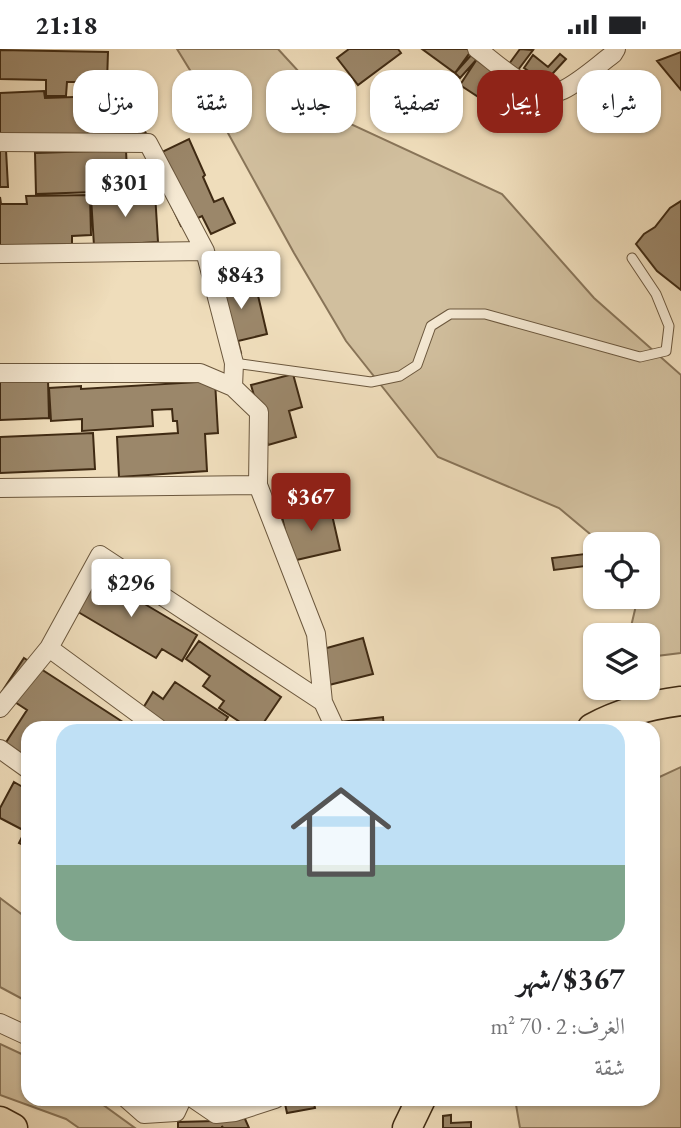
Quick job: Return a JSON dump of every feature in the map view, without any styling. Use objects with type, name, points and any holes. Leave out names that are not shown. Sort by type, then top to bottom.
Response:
[{"type":"main road","points":[[605,721],[643,708],[681,701]]},
{"type":"main road","points":[[407,1128],[418,1106]]},
{"type":"main road","points":[[0,1121],[13,1128]]},
{"type":"street","points":[[477,49],[531,89],[551,93],[569,86],[616,49]]},
{"type":"street","points":[[0,142],[148,143],[205,251],[234,363],[233,387]]},
{"type":"street","points":[[0,254],[205,251]]},
{"type":"street","points":[[0,373],[200,373],[233,387],[259,412],[258,485],[316,634],[323,702],[332,721]]},
{"type":"street","points":[[0,488],[258,485]]},
{"type":"street","points":[[0,708],[49,648],[100,555],[323,702]]},
{"type":"street","points":[[49,648],[148,721]]},
{"type":"street","points":[[0,749],[21,764]]},
{"type":"street","points":[[0,1023],[21,1033]]},
{"type":"street","points":[[135,1106],[144,1114],[176,1112],[179,1106]]},
{"type":"street","points":[[204,1106],[216,1114],[235,1112],[253,1106]]},
{"type":"lane","points":[[234,363],[371,382],[400,376],[417,365],[431,326],[450,314],[485,314],[640,357],[666,351],[669,326],[656,294],[632,258]]},
{"type":"shaded area","points":[[177,49],[278,49],[297,70],[266,70],[266,133],[356,133],[356,127],[502,194],[594,298],[681,375],[681,653],[660,656],[660,623],[632,623],[635,609],[660,609],[660,532],[588,532],[559,508],[438,457],[346,341],[228,133],[252,133],[252,70],[190,70]]},
{"type":"shaded area","points":[[681,767],[681,1128],[520,1128],[516,1106],[660,1106],[660,777]]},
{"type":"shaded area","points":[[0,898],[21,914],[21,998],[0,987]]},
{"type":"shaded area","points":[[0,1044],[21,1054],[21,1103],[0,1095]]},
{"type":"shaded area","points":[[30,1106],[105,1106],[135,1128],[79,1128],[66,1119]]},
{"type":"building","points":[[349,49],[398,49],[401,53],[378,70],[370,70],[370,76],[358,85],[356,70],[346,70],[337,58]]},
{"type":"building","points":[[422,49],[469,49],[471,51],[457,70],[451,70]]},
{"type":"building","points":[[520,49],[533,50],[518,70],[509,64]]},
{"type":"building","points":[[0,50],[108,52],[107,70],[73,70],[73,82],[67,82],[66,96],[46,96],[46,80],[0,79]]},
{"type":"building","points":[[681,52],[681,90],[657,61]]},
{"type":"building","points":[[473,53],[478,58],[463,75],[463,70],[458,70]]},
{"type":"building","points":[[560,54],[566,59],[556,70],[524,68],[533,55],[548,67]]},
{"type":"building","points":[[479,56],[500,70],[477,70],[477,96],[463,87],[463,80]]},
{"type":"building","points":[[44,91],[45,98],[73,97],[73,133],[105,134],[0,138],[0,93]]},
{"type":"building","points":[[137,133],[146,133],[156,155],[189,139],[214,202],[223,198],[235,223],[211,234],[202,216],[181,226]]},
{"type":"building","points":[[0,150],[6,150],[8,187],[0,187]]},
{"type":"building","points":[[126,150],[127,172],[96,173],[96,192],[36,194],[35,153]]},
{"type":"building","points":[[155,193],[158,242],[94,246],[91,197]]},
{"type":"building","points":[[90,195],[91,235],[72,236],[72,244],[0,246],[0,197],[1,204],[27,204],[26,196]]},
{"type":"building","points":[[681,201],[681,290],[657,271],[636,244],[644,234],[655,227],[670,208]]},
{"type":"building","points":[[253,274],[267,334],[238,341],[241,353],[231,355],[217,283]]},
{"type":"building","points":[[293,374],[302,407],[289,411],[296,437],[268,445],[251,385]]},
{"type":"building","points":[[48,380],[49,418],[0,420],[0,382]]},
{"type":"building","points":[[215,381],[218,433],[205,434],[207,471],[119,477],[117,437],[178,433],[172,409],[152,410],[153,426],[82,431],[82,419],[51,421],[49,388],[81,386],[81,389]]},
{"type":"building","points":[[93,433],[95,469],[0,473],[0,437]]},
{"type":"building","points":[[330,506],[340,550],[292,561],[282,517]]},
{"type":"building","points":[[583,554],[583,566],[554,570],[552,558]]},
{"type":"building","points":[[89,571],[197,635],[182,661],[162,649],[156,658],[68,606]]},
{"type":"building","points":[[363,638],[373,674],[325,686],[316,651]]},
{"type":"building","points":[[199,641],[281,697],[265,721],[238,721],[219,708],[224,701],[203,686],[210,676],[186,659]]},
{"type":"building","points":[[24,658],[121,721],[21,721],[21,759],[3,747],[27,710],[1,693]]},
{"type":"building","points":[[175,682],[228,717],[225,721],[152,721],[140,713],[153,692],[163,699]]},
{"type":"building","points":[[383,717],[383,721],[349,721]]},
{"type":"building","points":[[14,782],[21,786],[21,829],[0,818],[0,808]]},
{"type":"building","points":[[286,1106],[315,1108],[287,1113]]},
{"type":"building","points":[[242,1112],[249,1128],[178,1128],[178,1122],[215,1121]]},
{"type":"building","points":[[451,1115],[451,1123],[471,1122],[471,1128],[443,1128],[443,1116]]}]
